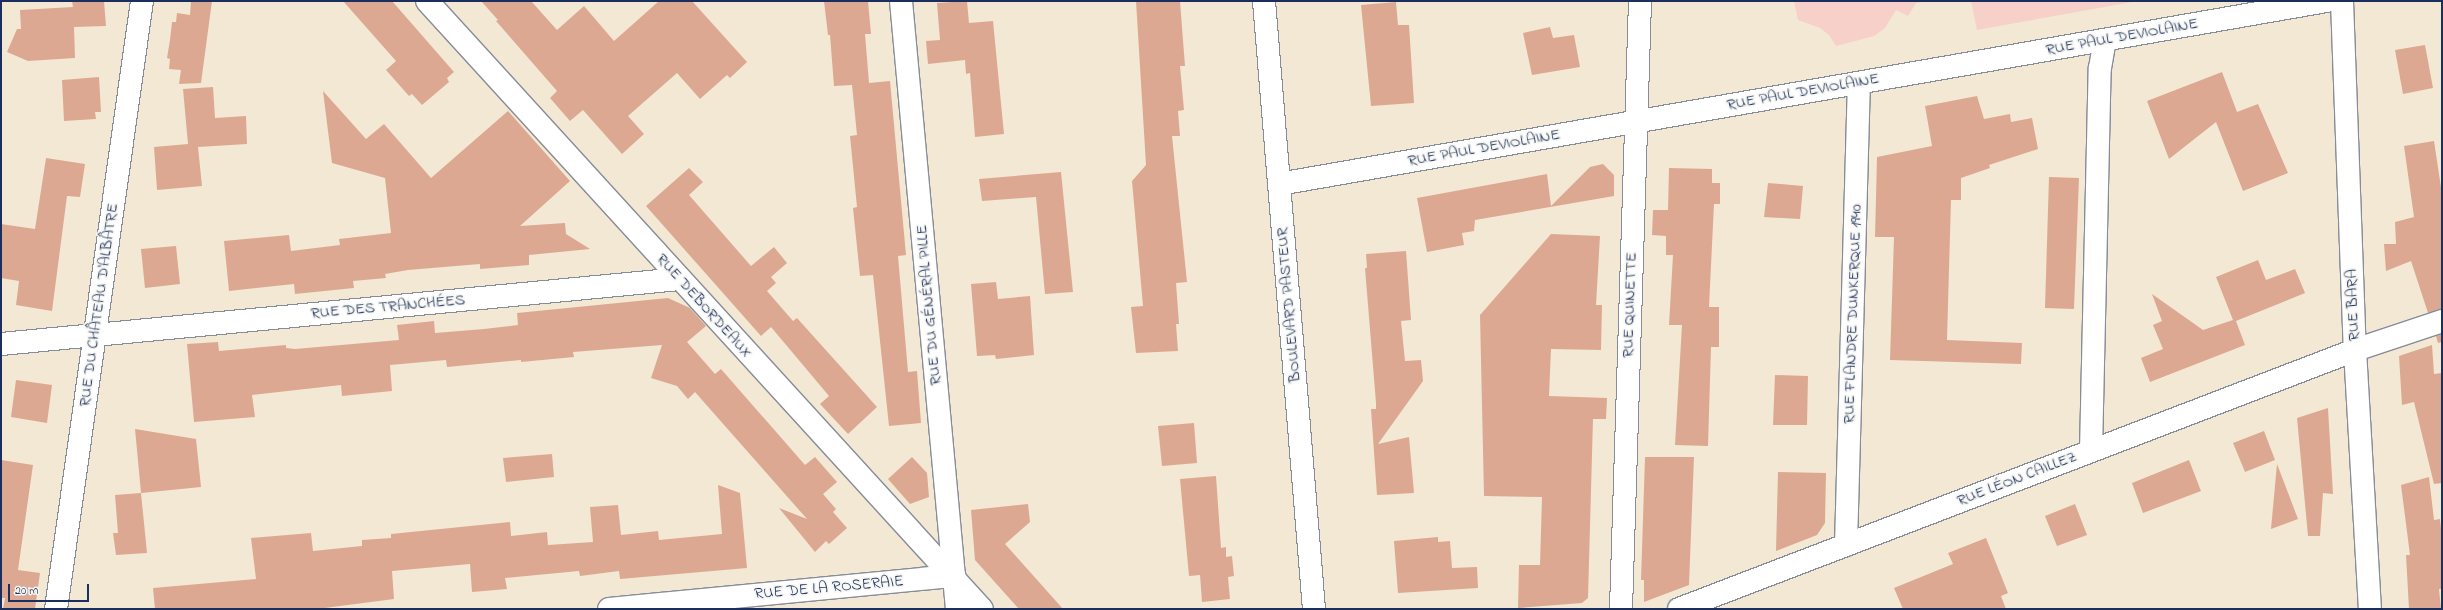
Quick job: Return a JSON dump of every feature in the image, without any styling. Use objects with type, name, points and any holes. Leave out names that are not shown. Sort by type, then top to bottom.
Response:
[{"type":"street","name":"RUE DU CHÂTEAU D'ALBÂTRE","points":[[56,609],[96,335],[142,1]]},
{"type":"street","name":"RUE DEBORDEAUX","points":[[427,1],[893,514],[954,576],[982,609]]},
{"type":"street","name":"RUE DU GÉNÉRAL PILLE","points":[[901,1],[958,609]]},
{"type":"street","name":"BOULEVARD PASTEUR","points":[[1264,1],[1314,609]]},
{"type":"street","name":"RUE QUINETTE","points":[[1621,609],[1640,1]]},
{"type":"street","name":"RUE PAUL DEVIOLAINE","points":[[1279,184],[2327,1]]},
{"type":"street","name":"RUE BARA","points":[[2342,1],[2355,350],[2370,609]]},
{"type":"street","points":[[2091,451],[2100,68],[2105,40]]},
{"type":"street","name":"RUE FLANDRE DUNKERQUE 1940","points":[[1846,545],[1859,82]]},
{"type":"street","name":"RUE DES TRANCHÉES","points":[[1,344],[680,279]]},
{"type":"street","name":"RUE LÉON CAILLEZ","points":[[1679,609],[2355,350],[2442,321]]},
{"type":"street","name":"RUE DE LA ROSERAIE","points":[[609,609],[954,576]]},
{"type":"shaded area","points":[[1794,1],[1930,1],[1916,3],[1908,16],[1896,10],[1885,28],[1874,36],[1836,46],[1829,35],[1820,28],[1798,20]]},
{"type":"shaded area","points":[[1971,1],[2138,1],[1977,30]]},
{"type":"building","points":[[72,1],[104,1],[106,26],[74,27],[75,58],[28,61],[7,52],[17,29],[21,29],[20,10],[73,7]]},
{"type":"building","points":[[191,1],[212,1],[201,83],[179,84],[181,70],[169,69],[170,59],[167,58],[172,22],[176,22],[177,13],[190,15]]},
{"type":"building","points":[[343,1],[392,1],[454,72],[447,78],[449,82],[422,105],[412,94],[409,96],[386,70],[396,61]]},
{"type":"building","points":[[481,1],[531,1],[557,30],[584,6],[614,41],[659,1],[692,1],[747,62],[730,78],[727,75],[700,99],[677,73],[628,116],[644,134],[622,154],[583,110],[570,121],[550,98],[557,91],[496,21],[498,20]]},
{"type":"building","points":[[824,1],[868,1],[871,34],[865,34],[869,83],[890,81],[906,255],[898,256],[908,372],[917,371],[921,423],[889,426],[873,275],[860,276],[853,208],[857,207],[850,136],[857,135],[852,85],[834,86],[830,35],[828,35]]},
{"type":"building","points":[[967,1],[969,23],[993,21],[1004,134],[975,137],[970,73],[966,74],[965,60],[928,64],[926,41],[940,40],[937,3]]},
{"type":"building","points":[[1136,1],[1180,1],[1185,66],[1180,66],[1184,110],[1178,111],[1180,136],[1172,136],[1187,282],[1176,283],[1179,324],[1176,324],[1178,351],[1136,353],[1131,307],[1143,306],[1132,181],[1146,165]]},
{"type":"building","points":[[1396,2],[1398,25],[1409,25],[1414,103],[1371,106],[1361,5]]},
{"type":"building","points":[[1550,27],[1553,38],[1574,35],[1580,67],[1532,75],[1523,33]]},
{"type":"building","points":[[2425,45],[2433,88],[2403,94],[2395,50]]},
{"type":"building","points":[[2222,72],[2237,112],[2258,104],[2288,173],[2243,191],[2216,122],[2169,159],[2147,101]]},
{"type":"building","points":[[99,77],[101,112],[95,112],[96,119],[64,121],[62,80]]},
{"type":"building","points":[[213,87],[215,118],[246,116],[247,144],[198,147],[202,186],[157,190],[154,147],[188,144],[183,89]]},
{"type":"building","points":[[323,91],[366,139],[384,124],[431,178],[508,111],[570,181],[520,226],[565,223],[566,234],[590,249],[529,255],[529,265],[480,269],[480,264],[408,270],[385,274],[386,278],[353,281],[354,288],[295,294],[294,284],[229,291],[224,241],[289,235],[291,251],[340,245],[339,239],[391,233],[385,178],[332,163]]},
{"type":"building","points":[[1977,96],[1984,119],[2010,114],[2011,122],[2032,118],[2038,149],[1989,165],[1990,168],[1961,178],[1961,200],[1951,200],[1947,340],[2022,343],[2021,364],[1890,360],[1894,237],[1875,237],[1877,157],[1932,146],[1925,106]]},
{"type":"building","points":[[2434,141],[2442,194],[2442,309],[2428,313],[2411,261],[2386,271],[2384,244],[2396,244],[2395,222],[2414,217],[2404,146]]},
{"type":"building","points":[[46,158],[85,164],[80,197],[67,196],[52,311],[16,305],[19,281],[1,278],[1,224],[35,229]]},
{"type":"building","points":[[1603,164],[1614,175],[1614,196],[1475,220],[1474,231],[1462,233],[1464,245],[1427,252],[1417,198],[1547,174],[1551,206],[1590,167]]},
{"type":"building","points":[[689,168],[703,182],[689,195],[751,266],[774,247],[787,263],[771,277],[776,283],[767,291],[793,321],[797,318],[877,407],[848,434],[820,404],[829,396],[771,327],[761,336],[646,206]]},
{"type":"building","points":[[1669,168],[1712,169],[1712,183],[1720,183],[1720,204],[1714,204],[1709,307],[1719,307],[1719,347],[1711,347],[1708,446],[1675,445],[1682,325],[1669,325],[1673,255],[1666,255],[1666,236],[1652,235],[1653,210],[1668,210]]},
{"type":"building","points":[[1061,172],[1073,292],[1045,294],[1036,197],[982,201],[979,179]]},
{"type":"building","points":[[2049,177],[2079,178],[2074,309],[2045,308]]},
{"type":"building","points":[[1768,183],[1803,186],[1800,219],[1764,217]]},
{"type":"building","points":[[1551,234],[1600,236],[1596,305],[1602,305],[1601,350],[1551,349],[1549,396],[1607,398],[1606,419],[1593,419],[1588,598],[1582,603],[1518,608],[1519,565],[1540,565],[1542,497],[1484,496],[1480,315]]},
{"type":"building","points":[[176,246],[180,284],[145,288],[141,249]]},
{"type":"building","points":[[1406,251],[1411,320],[1401,321],[1405,361],[1421,360],[1423,381],[1378,444],[1409,437],[1414,493],[1377,495],[1371,409],[1376,409],[1376,403],[1365,268],[1367,268],[1366,254]]},
{"type":"building","points":[[2258,260],[2266,280],[2295,269],[2305,293],[2236,321],[2245,345],[2150,382],[2141,358],[2163,349],[2153,325],[2162,321],[2152,294],[2203,330],[2233,320],[2216,277]]},
{"type":"building","points":[[996,282],[998,299],[1030,296],[1034,355],[996,359],[995,355],[977,356],[971,284]]},
{"type":"building","points":[[668,298],[690,308],[706,326],[687,342],[715,374],[721,369],[805,465],[815,457],[837,482],[823,494],[836,509],[833,512],[847,528],[829,544],[826,541],[815,552],[779,508],[807,519],[695,392],[688,399],[677,386],[651,378],[662,345],[573,352],[574,357],[521,362],[521,360],[447,367],[446,360],[390,365],[392,391],[342,396],[341,385],[252,395],[255,417],[194,422],[187,344],[218,342],[219,351],[286,345],[286,348],[295,349],[399,340],[397,325],[434,321],[435,333],[484,329],[518,325],[517,313]]},
{"type":"building","points":[[2442,334],[2442,342],[2438,343],[2436,336]]},
{"type":"building","points":[[2432,345],[2434,374],[2442,373],[2442,483],[2434,484],[2414,402],[2402,405],[2399,356]]},
{"type":"building","points":[[1775,375],[1808,376],[1807,425],[1773,425]]},
{"type":"building","points":[[16,380],[52,385],[47,423],[11,417]]},
{"type":"building","points":[[2328,408],[2333,494],[2323,493],[2320,536],[2308,536],[2297,418]]},
{"type":"building","points":[[1194,423],[1197,463],[1162,466],[1158,426]]},
{"type":"building","points":[[135,429],[196,439],[201,487],[141,493]]},
{"type":"building","points":[[2264,431],[2275,460],[2245,472],[2233,443]]},
{"type":"building","points":[[552,454],[554,477],[506,482],[503,458]]},
{"type":"building","points":[[912,457],[927,473],[929,497],[910,504],[888,479]]},
{"type":"building","points":[[1645,457],[1694,457],[1689,585],[1644,602],[1644,580],[1641,580]]},
{"type":"building","points":[[1,460],[33,465],[18,570],[40,573],[35,609],[3,609],[5,598],[1,598]]},
{"type":"building","points":[[2189,460],[2201,491],[2143,513],[2132,483]]},
{"type":"building","points":[[2277,464],[2298,519],[2271,529]]},
{"type":"building","points":[[1778,472],[1826,473],[1825,523],[1817,535],[1776,551]]},
{"type":"building","points":[[1216,476],[1221,548],[1226,547],[1226,557],[1232,556],[1234,576],[1228,577],[1230,599],[1202,602],[1200,575],[1189,576],[1180,479]]},
{"type":"building","points":[[2429,477],[2434,520],[2440,519],[2442,538],[2442,589],[2439,589],[2441,609],[2409,609],[2406,555],[2410,555],[2401,485]]},
{"type":"building","points":[[718,485],[740,493],[747,568],[620,579],[619,571],[580,576],[579,571],[505,578],[507,589],[472,592],[470,564],[392,571],[394,599],[317,609],[155,609],[153,588],[256,579],[251,538],[311,533],[313,551],[362,546],[362,540],[391,538],[391,534],[510,522],[511,536],[547,532],[548,545],[593,542],[590,507],[618,505],[621,535],[658,531],[659,540],[722,534]]},
{"type":"building","points":[[141,493],[147,553],[116,555],[113,533],[118,533],[115,495]]},
{"type":"building","points":[[1028,504],[1030,522],[1005,544],[1063,609],[1019,609],[975,560],[971,510]]},
{"type":"building","points":[[2075,504],[2087,535],[2057,546],[2045,516]]},
{"type":"building","points":[[1438,537],[1438,542],[1450,541],[1452,568],[1477,567],[1478,588],[1398,593],[1394,541]]},
{"type":"building","points":[[1986,538],[2008,593],[2001,596],[2006,609],[1903,609],[1894,588],[1953,564],[1948,553]]}]
